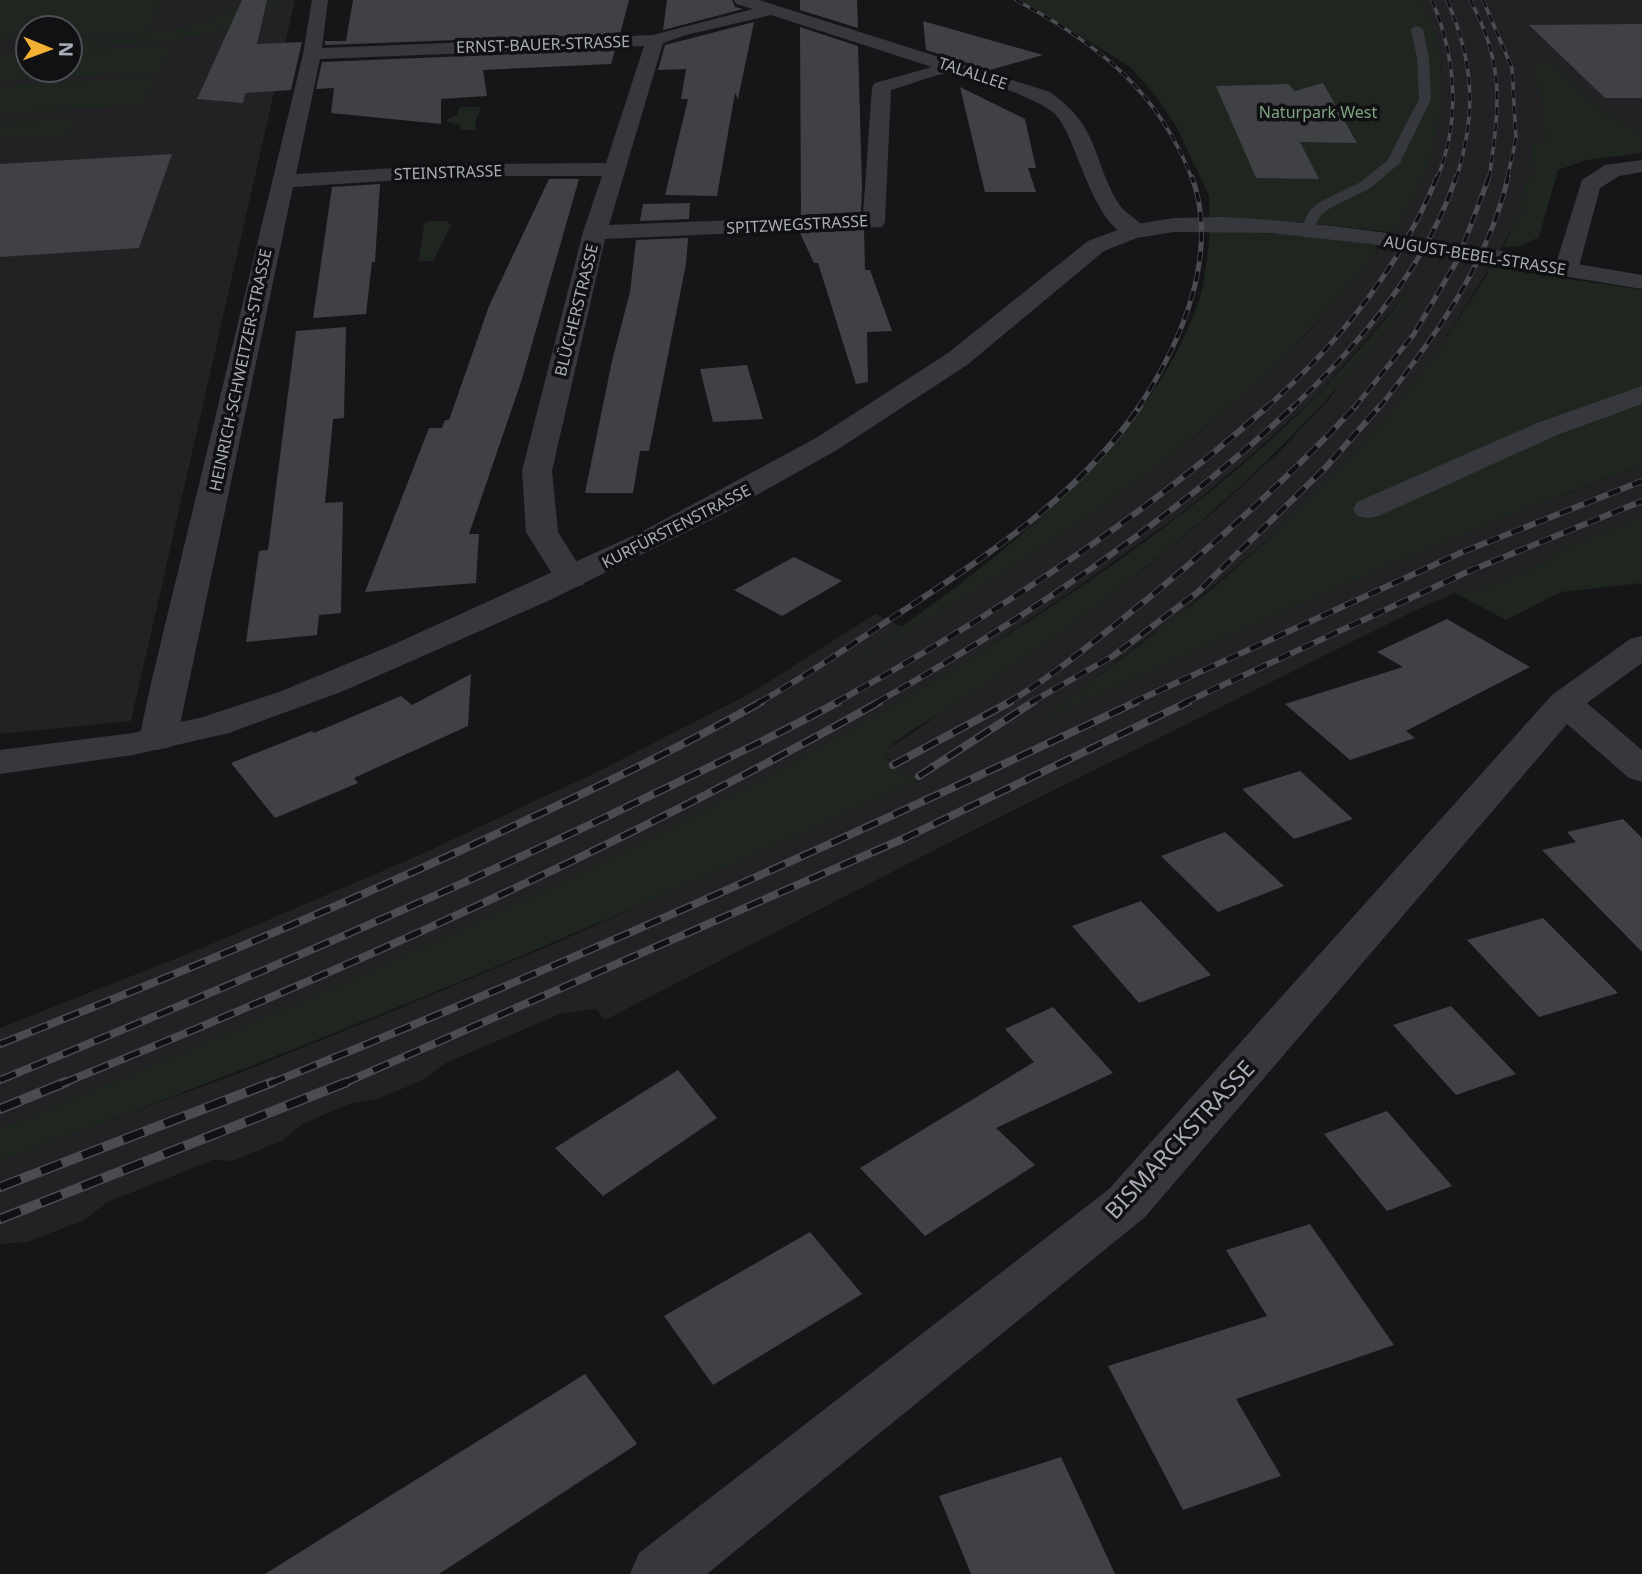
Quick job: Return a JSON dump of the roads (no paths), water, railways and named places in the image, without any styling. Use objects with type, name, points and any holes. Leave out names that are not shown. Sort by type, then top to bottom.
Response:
[{"type":"street","name":"HEINRICH-SCHWEITZER-STRASSE","points":[[158,739],[312,54],[320,0]]},
{"type":"street","name":"TALALLEE","points":[[742,0],[1042,96],[1061,109],[1077,128],[1092,160],[1106,201],[1116,215],[1136,231]]},
{"type":"street","name":"ERNST-BAUER-STRASSE","points":[[312,54],[655,40],[680,31],[771,9]]},
{"type":"street","name":"BLÜCHERSTRASSE","points":[[571,578],[542,532],[537,471],[595,232],[655,40]]},
{"type":"street","name":"SPITZWEGSTRASSE","points":[[595,232],[874,222],[882,87],[954,66]]},
{"type":"street","points":[[1566,270],[1590,185],[1613,170],[1642,166]]},
{"type":"street","name":"STEINSTRASSE","points":[[282,181],[460,170],[615,169]]},
{"type":"street","name":"KURFÜRSTENSTRASSE","points":[[0,762],[132,745],[301,697],[571,578],[766,481],[886,408],[941,371],[1096,246],[1136,231],[1183,225],[1308,229]]},
{"type":"street","name":"AUGUST-BEBEL-STRASSE","points":[[1308,229],[1642,282]]},
{"type":"street","points":[[1368,509],[1547,429],[1642,394]]},
{"type":"street","name":"BISMARCKSTRASSE","points":[[660,1574],[1127,1203],[1565,703],[1642,646]]},
{"type":"street","points":[[1565,703],[1642,770]]},
{"type":"lane","points":[[1308,229],[1314,214],[1325,205],[1364,186],[1393,163],[1424,99],[1423,58],[1417,29]]},
{"type":"railway","points":[[1016,0],[1073,34],[1099,52],[1122,73],[1162,120],[1192,179]]},
{"type":"railway","points":[[1432,0],[1446,44],[1452,89],[1450,134],[1437,179]]},
{"type":"railway","points":[[1447,0],[1463,45],[1470,88],[1467,132],[1456,179]]},
{"type":"railway","points":[[1470,0],[1490,46],[1497,88],[1489,179]]},
{"type":"railway","points":[[1483,0],[1512,68],[1516,139],[1507,179]]},
{"type":"railway","points":[[1138,408],[1169,356],[1192,297],[1199,267],[1201,237],[1199,206],[1192,177]]},
{"type":"railway","points":[[1266,408],[1318,357],[1365,302],[1405,242],[1437,177]]},
{"type":"railway","points":[[1292,408],[1366,331],[1409,273],[1428,242],[1456,177]]},
{"type":"railway","points":[[1354,408],[1414,334],[1458,259],[1489,177]]},
{"type":"railway","points":[[1379,408],[1420,355],[1457,299],[1487,240],[1508,177]]},
{"type":"railway","points":[[758,703],[812,671],[931,592],[1030,522],[1089,468],[1140,406]]},
{"type":"railway","points":[[835,703],[949,638],[1060,567],[1167,490],[1268,406]]},
{"type":"railway","points":[[876,703],[987,638],[1094,567],[1197,490],[1294,406]]},
{"type":"railway","points":[[1007,703],[1062,666],[1178,573],[1269,493],[1356,406]]},
{"type":"railway","points":[[1030,703],[1113,656],[1198,592],[1326,467],[1380,406]]},
{"type":"railway","points":[[1132,703],[1460,553],[1642,481]]},
{"type":"railway","points":[[1184,703],[1467,572],[1642,501]]},
{"type":"railway","points":[[0,1044],[248,944],[431,864],[628,772],[761,702]]},
{"type":"railway","points":[[0,1080],[381,920],[606,817],[838,702]]},
{"type":"railway","points":[[61,1084],[270,998],[579,858],[680,808],[879,702]]},
{"type":"railway","points":[[893,765],[1010,702]]},
{"type":"railway","points":[[919,776],[1033,702]]},
{"type":"railway","points":[[269,1084],[488,994],[706,899],[1136,702]]},
{"type":"railway","points":[[343,1084],[905,838],[1188,702]]},
{"type":"railway","points":[[0,1109],[66,1082]]},
{"type":"railway","points":[[0,1187],[273,1082]]},
{"type":"railway","points":[[343,1084],[347,1082]]},
{"type":"railway","points":[[0,1219],[343,1084]]},
{"type":"park label","name":"Naturpark West","points":[[1318,112]]}]
